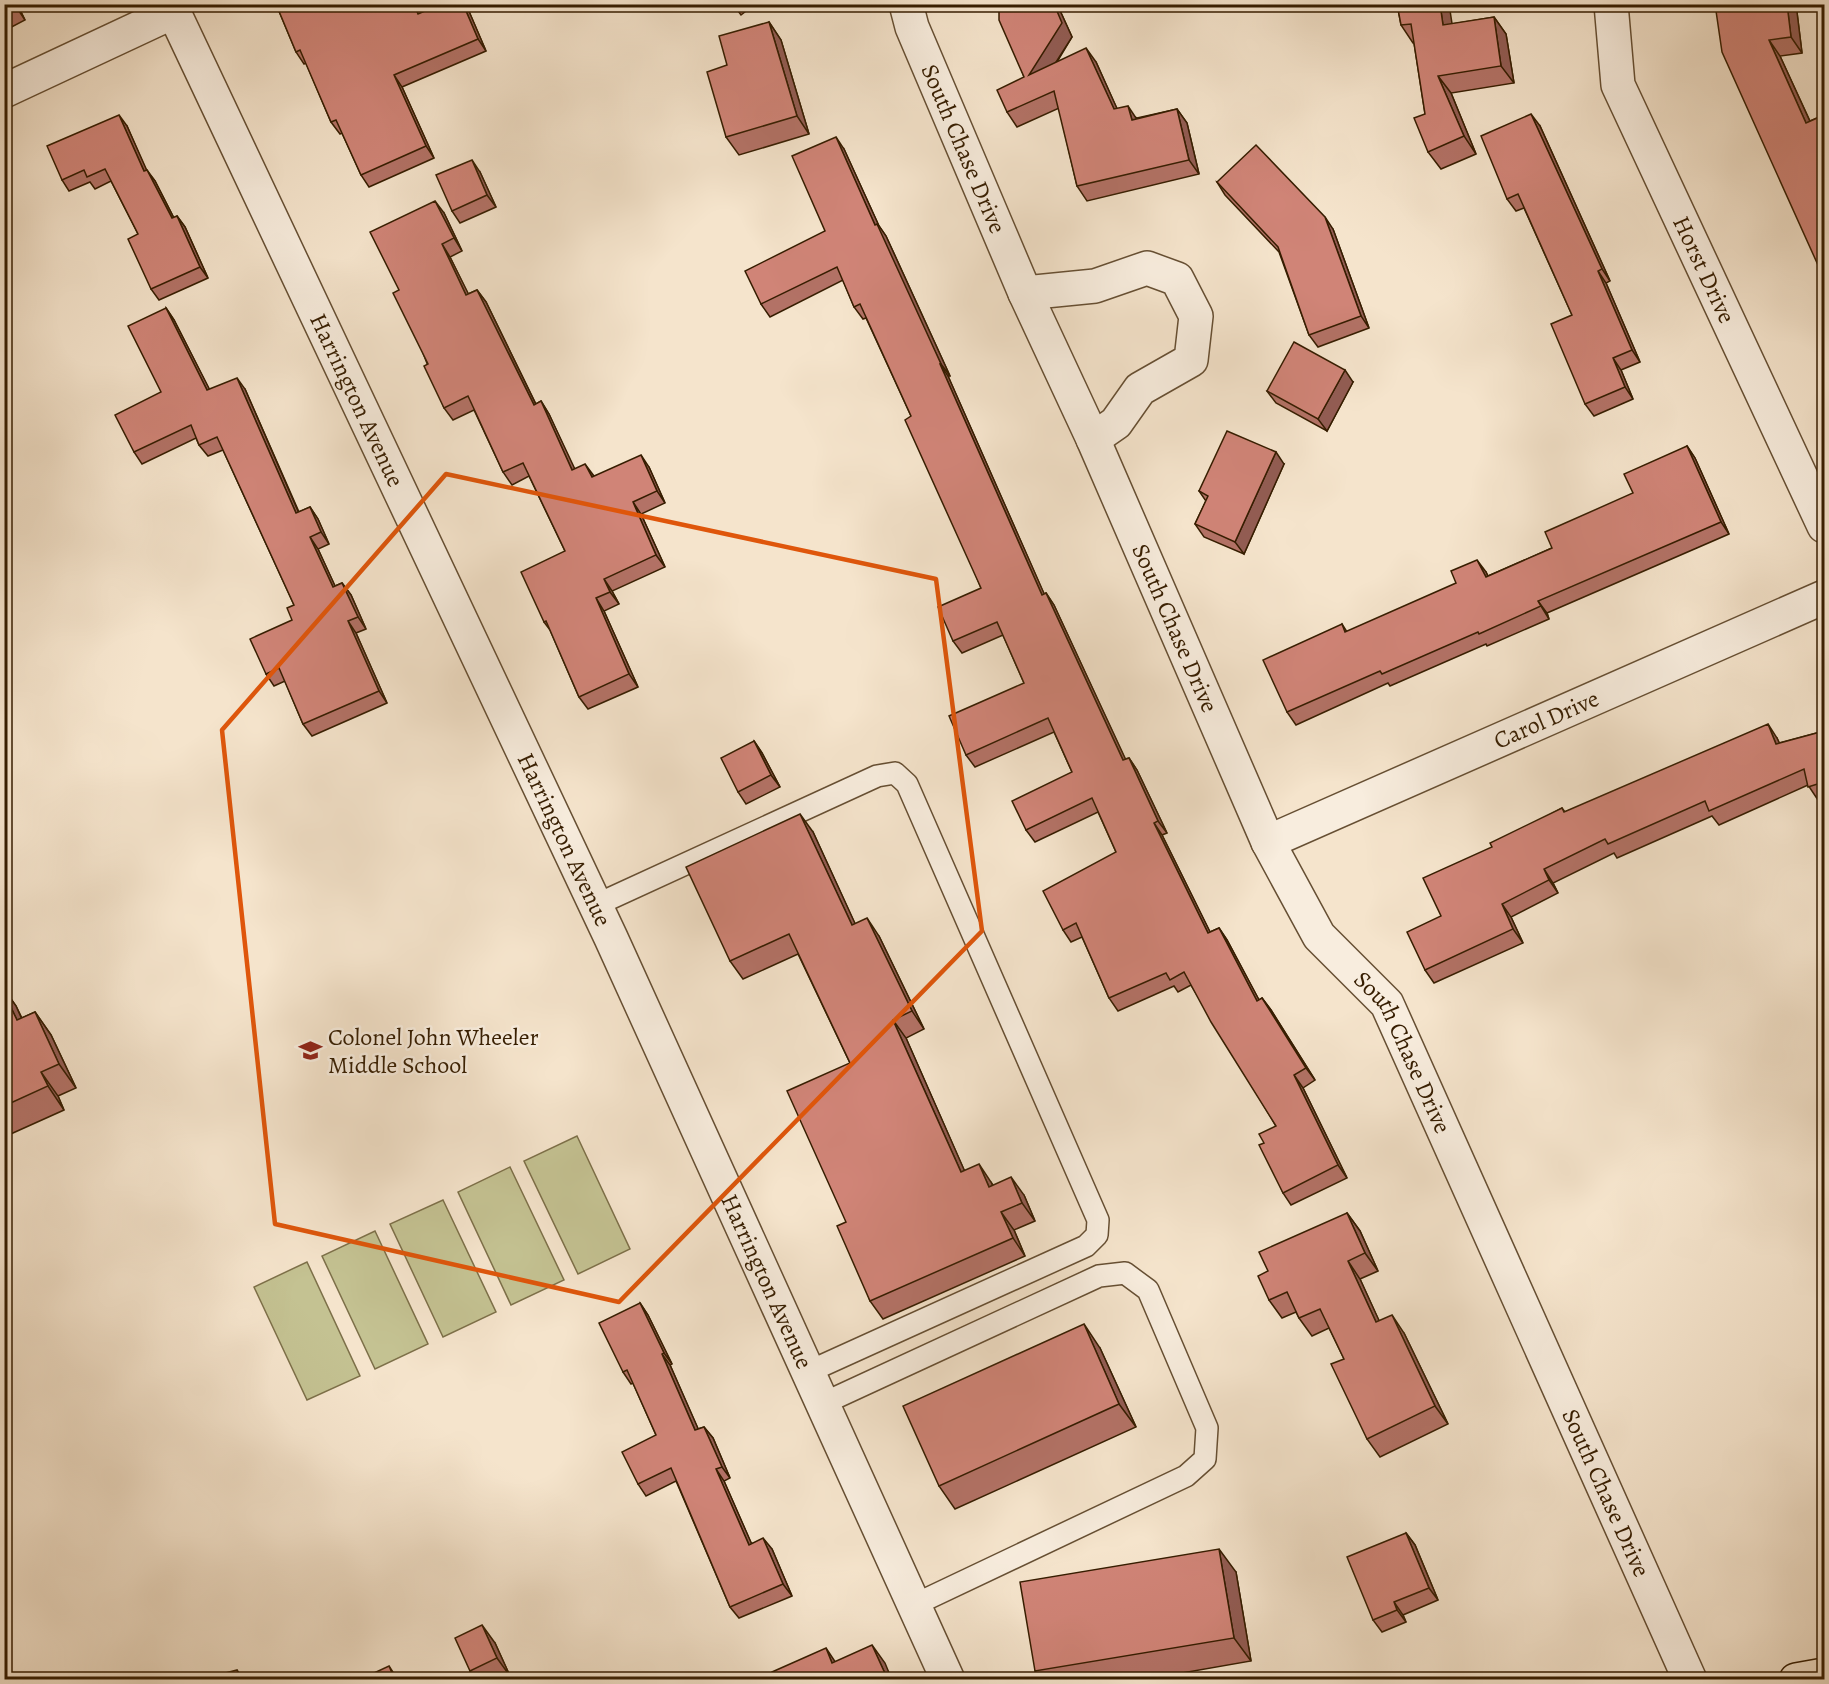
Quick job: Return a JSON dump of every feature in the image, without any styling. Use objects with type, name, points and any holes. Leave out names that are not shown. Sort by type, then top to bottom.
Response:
[{"type":"main road","points":[[1796,1680],[1824,1675]]},
{"type":"street","name":"South Chase Drive","points":[[906,4],[912,27],[1024,293],[1093,439],[1268,842],[1319,936],[1387,1004],[1690,1680]]},
{"type":"street","name":"Horst Drive","points":[[1611,4],[1618,85],[1824,526]]},
{"type":"street","points":[[4,91],[171,8]]},
{"type":"street","name":"Harrington Avenue","points":[[171,8],[596,905],[948,1680]]},
{"type":"street","points":[[1024,293],[1095,286],[1146,268],[1177,279],[1196,316],[1191,360],[1140,389],[1116,423],[1093,439]]},
{"type":"street","name":"Carol Drive","points":[[1268,842],[1824,597]]},
{"type":"lane","points":[[596,905],[877,776],[895,773],[907,784],[1098,1220],[1097,1235],[1086,1246],[808,1372]]},
{"type":"lane","points":[[822,1404],[1099,1276],[1125,1273],[1148,1290],[1207,1428],[1205,1459],[1186,1476],[914,1605]]},
{"type":"highlighted area","points":[[446,474],[936,579],[982,931],[619,1302],[275,1224],[222,730]]},
{"type":"shaded area","points":[[577,1136],[630,1249],[578,1274],[524,1161]]},
{"type":"shaded area","points":[[510,1167],[564,1280],[511,1305],[458,1192]]},
{"type":"shaded area","points":[[443,1200],[496,1312],[443,1337],[390,1224]]},
{"type":"shaded area","points":[[375,1231],[428,1344],[375,1369],[322,1256]]},
{"type":"shaded area","points":[[307,1262],[360,1376],[307,1400],[254,1287]]},
{"type":"building","points":[[4,4],[15,4],[17,8],[4,14]]},
{"type":"building","points":[[276,4],[414,4],[418,14],[441,4],[463,4],[478,39],[394,75],[426,146],[361,175],[336,120],[331,122],[300,50],[296,52]]},
{"type":"building","points":[[999,4],[1054,4],[1062,23],[1029,75],[1086,48],[1114,109],[1128,106],[1132,120],[1177,109],[1189,160],[1077,186],[1054,91],[1007,112],[997,90],[1024,77],[999,20]]},
{"type":"building","points":[[1397,4],[1440,4],[1443,25],[1494,17],[1501,66],[1438,76],[1464,136],[1428,152],[1414,118],[1425,114],[1411,24],[1401,25]]},
{"type":"building","points":[[1715,4],[1787,4],[1791,37],[1769,40],[1806,123],[1824,115],[1824,273],[1822,274],[1722,52]]},
{"type":"building","points":[[769,22],[797,116],[726,137],[707,72],[727,65],[719,36]]},
{"type":"building","points":[[1531,114],[1602,269],[1598,271],[1632,350],[1613,358],[1625,387],[1585,404],[1551,324],[1572,315],[1518,194],[1507,199],[1481,136]]},
{"type":"building","points":[[119,115],[144,171],[147,170],[172,218],[177,216],[200,267],[151,289],[128,239],[138,234],[105,169],[87,177],[84,170],[62,180],[47,146]]},
{"type":"building","points":[[836,137],[941,364],[1042,595],[1046,593],[1123,760],[1129,758],[1158,821],[1154,823],[1208,933],[1219,928],[1257,1001],[1262,998],[1306,1068],[1294,1075],[1338,1165],[1283,1193],[1259,1145],[1264,1143],[1259,1134],[1276,1126],[1211,1022],[1184,972],[1170,980],[1166,973],[1109,998],[1076,923],[1063,930],[1043,891],[1116,852],[1092,798],[1026,830],[1012,801],[1072,772],[1048,718],[966,755],[949,716],[1024,683],[997,622],[953,641],[938,607],[981,588],[905,420],[911,416],[860,304],[854,307],[837,267],[761,304],[745,271],[825,231],[792,156]]},
{"type":"building","points":[[1256,145],[1325,217],[1361,316],[1309,335],[1278,247],[1217,182]]},
{"type":"building","points":[[472,160],[487,195],[452,211],[436,175]]},
{"type":"building","points":[[435,201],[454,238],[442,244],[466,295],[477,290],[534,405],[541,401],[572,470],[585,464],[592,477],[641,455],[657,491],[633,502],[656,555],[604,579],[610,592],[596,598],[629,674],[579,697],[546,621],[544,622],[521,572],[565,551],[523,463],[503,472],[468,396],[444,408],[424,366],[428,364],[393,293],[399,290],[370,232]]},
{"type":"building","points":[[166,308],[207,390],[237,378],[296,513],[310,507],[321,532],[310,537],[333,587],[342,583],[358,617],[348,621],[379,691],[303,724],[279,668],[266,674],[250,639],[292,620],[287,608],[294,605],[217,437],[199,445],[191,425],[134,452],[115,415],[161,392],[128,326]]},
{"type":"building","points":[[1294,342],[1345,370],[1318,419],[1267,391]]},
{"type":"building","points":[[1227,431],[1276,452],[1235,542],[1195,524],[1208,496],[1199,491]]},
{"type":"building","points":[[1687,446],[1721,522],[1538,601],[1541,606],[1479,634],[1478,632],[1382,674],[1380,671],[1287,712],[1263,660],[1342,624],[1345,632],[1456,583],[1451,571],[1477,560],[1486,577],[1552,548],[1545,532],[1633,493],[1624,474]]},
{"type":"building","points":[[1768,724],[1776,744],[1824,731],[1824,782],[1808,787],[1804,769],[1709,811],[1705,801],[1608,844],[1605,839],[1544,869],[1549,880],[1502,904],[1513,929],[1425,970],[1407,932],[1441,916],[1423,878],[1492,847],[1490,843],[1562,808],[1564,812]]},
{"type":"building","points":[[754,741],[771,775],[738,792],[721,758]]},
{"type":"building","points":[[800,814],[852,925],[867,918],[912,1011],[893,1020],[961,1172],[979,1164],[989,1187],[1011,1177],[1022,1203],[1001,1212],[1013,1238],[870,1301],[837,1226],[846,1222],[787,1091],[850,1063],[789,934],[730,961],[686,867]]},
{"type":"building","points":[[4,993],[17,1020],[35,1012],[59,1064],[41,1072],[48,1086],[4,1106]]},
{"type":"building","points":[[1347,1213],[1365,1253],[1348,1261],[1376,1322],[1392,1315],[1435,1406],[1367,1439],[1331,1364],[1344,1359],[1320,1309],[1299,1318],[1287,1292],[1269,1300],[1258,1276],[1268,1271],[1259,1252]]},
{"type":"building","points":[[640,1303],[664,1353],[662,1354],[695,1430],[704,1427],[722,1467],[716,1469],[749,1545],[763,1538],[783,1584],[730,1607],[671,1468],[638,1484],[622,1452],[656,1435],[627,1370],[623,1372],[599,1323]]},
{"type":"building","points":[[1084,1324],[1119,1404],[939,1486],[903,1406]]},
{"type":"building","points":[[1406,1533],[1429,1588],[1394,1602],[1397,1610],[1373,1620],[1347,1557]]},
{"type":"building","points":[[1219,1549],[1234,1638],[1035,1671],[1020,1582]]},
{"type":"building","points":[[482,1625],[497,1658],[470,1671],[455,1638]]},
{"type":"building","points":[[872,1645],[888,1680],[775,1680],[772,1672],[826,1648],[832,1663]]},
{"type":"building","points":[[389,1666],[395,1680],[359,1680]]},
{"type":"building","points":[[237,1670],[240,1680],[199,1680]]},
{"type":"place","name":"Colonel John Wheeler Middle School","points":[[310,1051]]}]
